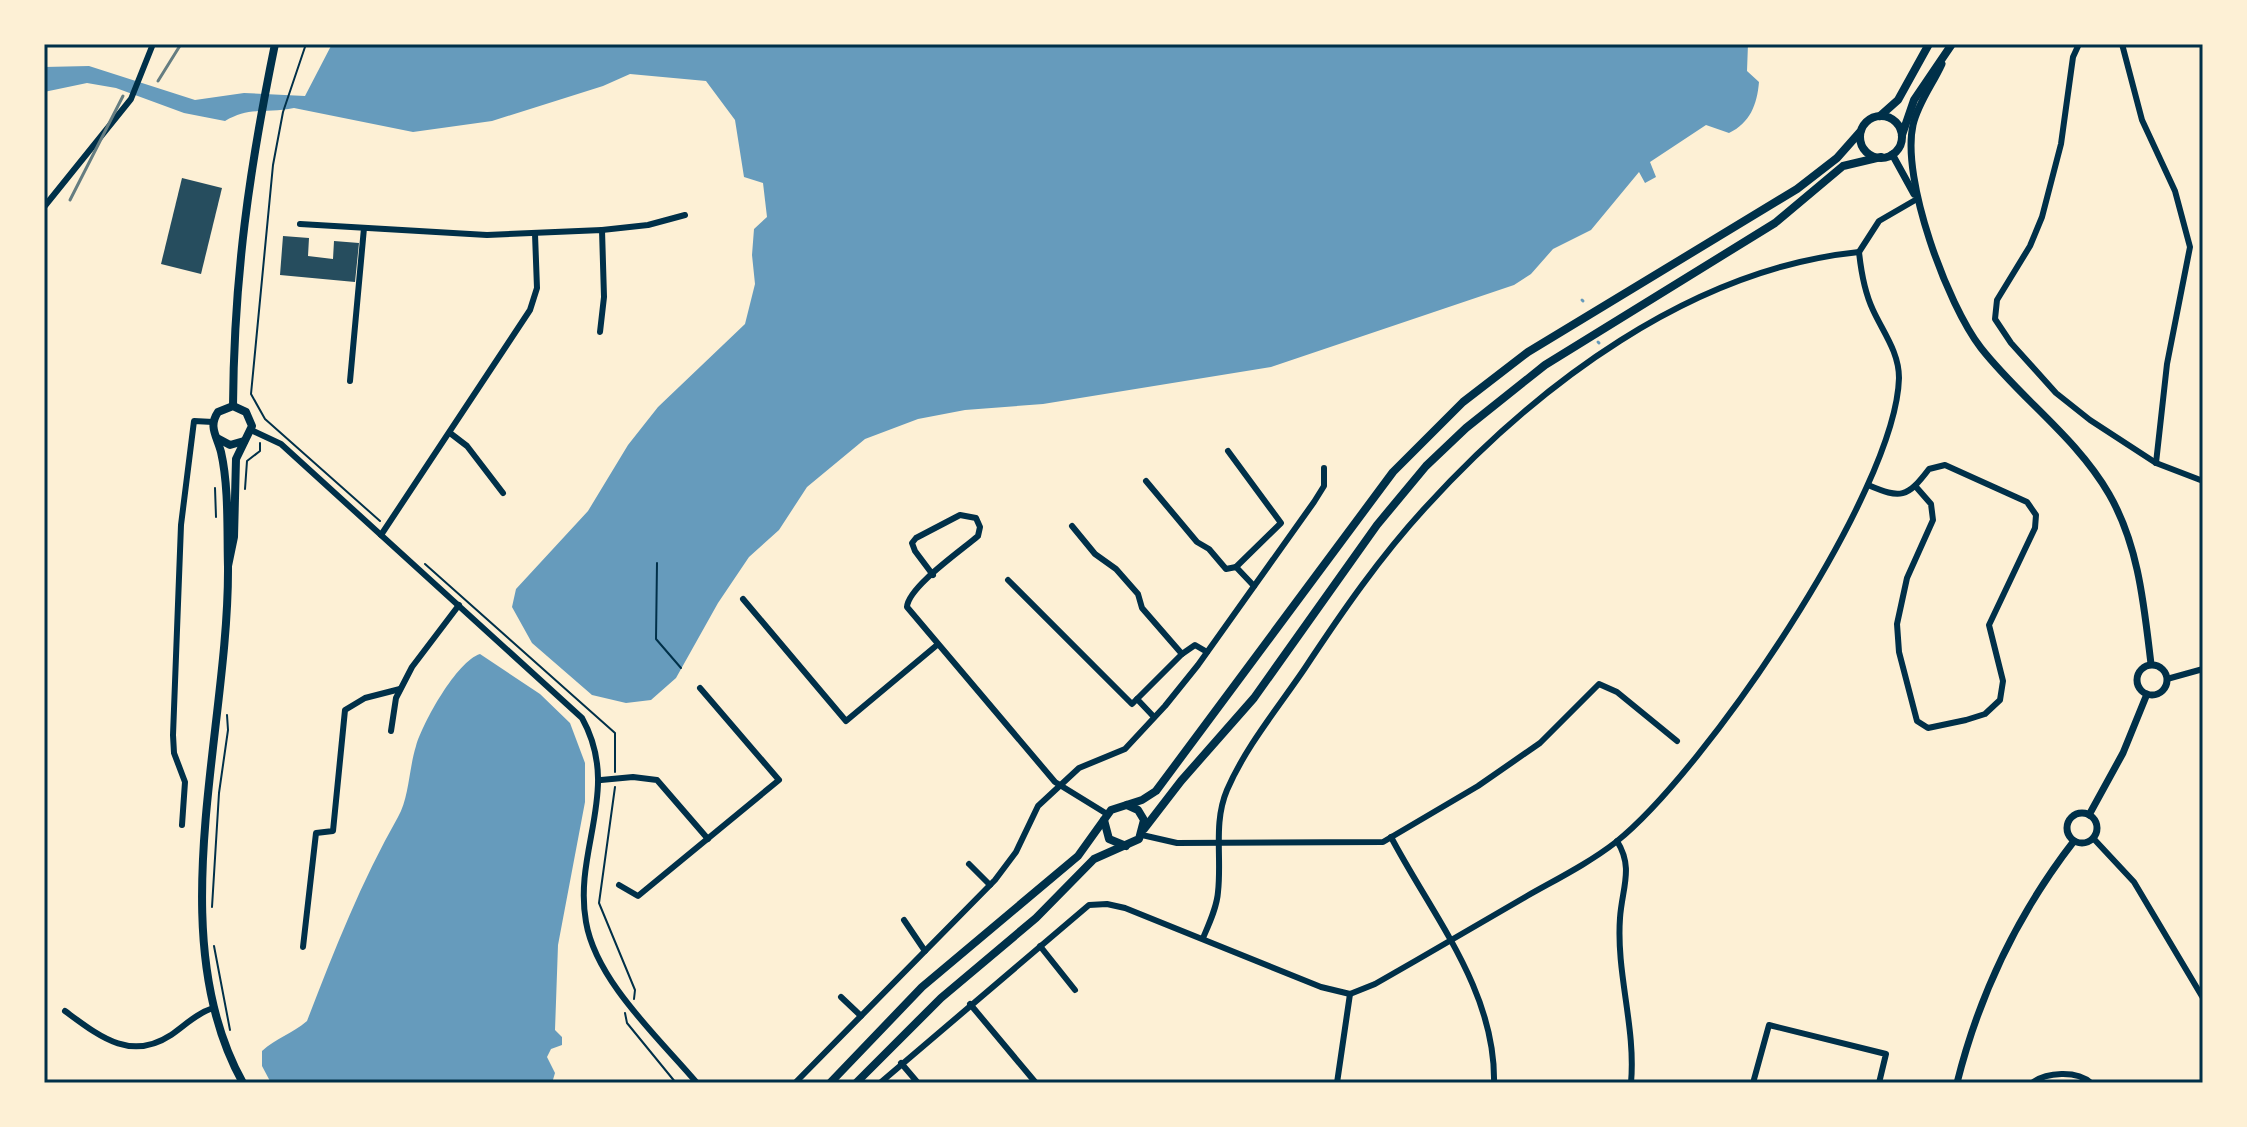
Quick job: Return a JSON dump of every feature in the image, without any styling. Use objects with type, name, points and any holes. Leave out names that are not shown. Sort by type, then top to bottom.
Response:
[{"type":"main road","points":[[233,406],[239,247],[275,44]]},
{"type":"main road","points":[[856,1083],[941,998],[1036,918],[1094,859],[1127,846],[1143,832],[1181,781],[1254,698],[1377,525],[1426,466],[1466,428],[1545,365],[1775,223],[1829,179],[1867,121],[1880,116],[1898,100],[1929,44]]},
{"type":"main road","points":[[830,1083],[932,978],[1078,856],[1106,817],[1149,796],[1163,782],[1359,514],[1393,472],[1444,420],[1528,352],[1822,172],[1840,162],[1892,154],[1914,100],[1952,44]]},
{"type":"main road","points":[[1880,116],[1896,122],[1901,136]]},
{"type":"main road","points":[[1860,132],[1866,151],[1881,157]]},
{"type":"main road","points":[[228,566],[234,537],[236,459],[245,441],[256,432],[246,412],[233,406],[222,409],[213,422],[223,470],[228,566],[203,937],[213,1008],[243,1083]]},
{"type":"main road","points":[[216,437],[230,445],[245,441]]},
{"type":"main road","points":[[1126,805],[1140,812],[1143,832]]},
{"type":"main road","points":[[1106,817],[1109,839],[1127,846]]},
{"type":"street","points":[[44,207],[131,99],[153,44]]},
{"type":"street","points":[[2079,44],[2073,57],[2061,144],[2042,217],[2030,246],[1997,300],[1994,314],[2011,343],[2056,393],[2156,463],[2203,481]]},
{"type":"street","points":[[2122,44],[2142,120],[2175,191],[2190,247],[2187,278],[2167,364],[2156,463]]},
{"type":"street","points":[[1917,199],[1912,158],[1913,124],[1946,55]]},
{"type":"street","points":[[1892,154],[1917,199],[1962,318],[1981,347],[2072,443],[2110,496],[2136,564],[2151,664]]},
{"type":"street","points":[[880,1083],[1086,907],[1098,904],[1125,908],[1321,987],[1350,994],[1375,984],[1617,841],[1667,790],[1761,670],[1820,573],[1868,485],[1891,421],[1899,376],[1892,348],[1869,299],[1859,252],[1879,221],[1917,199]]},
{"type":"street","points":[[300,224],[487,235],[535,234],[648,225],[685,215]]},
{"type":"street","points":[[350,381],[364,228]]},
{"type":"street","points":[[600,332],[604,297],[602,230]]},
{"type":"street","points":[[381,535],[536,297],[535,234]]},
{"type":"street","points":[[1203,938],[1218,894],[1219,818],[1233,776],[1345,608],[1425,507],[1507,427],[1621,343],[1727,284],[1781,266],[1859,252]]},
{"type":"street","points":[[182,825],[185,782],[174,753],[173,735],[181,525],[194,421],[213,422]]},
{"type":"street","points":[[256,432],[281,444],[578,713],[596,750],[601,780],[586,879],[586,921],[601,964],[629,1003],[697,1083]]},
{"type":"street","points":[[450,433],[467,446],[503,493]]},
{"type":"street","points":[[1146,481],[1197,542],[1209,549],[1226,569],[1236,567],[1280,521],[1247,481],[1228,451]]},
{"type":"street","points":[[1868,485],[1895,495],[1917,488],[1929,469],[1945,465],[2027,502],[2037,520],[1989,625],[2003,681],[2000,700],[1985,714],[1936,727],[1924,726],[1917,721],[1897,632],[1903,590],[1933,520],[1931,504],[1917,488]]},
{"type":"street","points":[[795,1083],[990,885],[1016,852],[1038,806],[1079,768],[1125,749],[1154,717],[1207,652],[1324,486],[1324,468]]},
{"type":"street","points":[[933,575],[912,543],[927,531],[960,515],[976,518],[980,527],[978,536],[933,575],[914,591],[907,603],[909,611],[1061,787],[1106,817]]},
{"type":"street","points":[[1072,526],[1095,554],[1124,577],[1138,594],[1142,608],[1182,654]]},
{"type":"street","points":[[1272,532],[1285,543]]},
{"type":"street","points":[[1236,567],[1254,586]]},
{"type":"street","points":[[1008,580],[1132,704],[1182,654],[1195,645],[1207,652]]},
{"type":"street","points":[[743,599],[846,721],[937,645]]},
{"type":"street","points":[[391,731],[400,689],[426,646],[459,605]]},
{"type":"street","points":[[2151,664],[2162,668],[2167,679],[2162,692],[2147,694],[2140,690],[2136,679],[2141,668],[2151,664]]},
{"type":"street","points":[[2167,679],[2203,669]]},
{"type":"street","points":[[1143,832],[1160,842],[1383,842],[1478,786],[1540,743],[1599,684],[1617,692],[1677,741]]},
{"type":"street","points":[[619,885],[638,896],[779,780],[700,688]]},
{"type":"street","points":[[303,947],[316,833],[333,831],[337,809],[345,710],[365,698],[400,689]]},
{"type":"street","points":[[2089,815],[2123,753],[2147,694]]},
{"type":"street","points":[[1137,699],[1154,717]]},
{"type":"street","points":[[601,780],[657,780],[708,839]]},
{"type":"street","points":[[2089,815],[2076,814],[2069,820],[2068,834],[2074,841],[2082,843],[2093,838]]},
{"type":"street","points":[[2089,815],[2096,825],[2093,838]]},
{"type":"street","points":[[1391,837],[1483,1007],[1492,1047],[1494,1083]]},
{"type":"street","points":[[2093,838],[2134,882],[2203,998]]},
{"type":"street","points":[[1617,841],[1628,860],[1619,933],[1632,1031],[1631,1083]]},
{"type":"street","points":[[1957,1083],[1984,993],[2031,907],[2074,841]]},
{"type":"street","points":[[969,864],[990,885]]},
{"type":"street","points":[[904,920],[925,951]]},
{"type":"street","points":[[1040,946],[1075,990]]},
{"type":"street","points":[[1348,1083],[1337,1082],[1350,994]]},
{"type":"street","points":[[841,997],[861,1016]]},
{"type":"street","points":[[970,1004],[1036,1083]]},
{"type":"street","points":[[65,1011],[113,1044],[139,1048],[159,1042],[213,1008]]},
{"type":"street","points":[[1753,1083],[1769,1025],[1886,1054],[1879,1083]]},
{"type":"street","points":[[901,1063],[918,1083]]},
{"type":"street","points":[[2032,1083],[2039,1078],[2071,1074],[2084,1076],[2091,1083]]},
{"type":"path","points":[[306,44],[283,112],[267,201],[251,394],[265,419],[387,528]]},
{"type":"path","points":[[244,501],[247,461],[260,451],[256,432],[265,419]]},
{"type":"path","points":[[215,488],[216,517]]},
{"type":"path","points":[[421,560],[615,733],[615,778],[599,903],[635,990],[636,996],[624,1007],[626,1021],[676,1083]]},
{"type":"path","points":[[657,563],[656,639],[681,668]]},
{"type":"path","points":[[212,909],[219,793],[228,730],[227,706]]},
{"type":"path","points":[[212,935],[231,1034]]},
{"type":"water","points":[[332,44],[1748,44],[1747,71],[1759,82],[1754,106],[1747,119],[1736,129],[1729,133],[1706,125],[1650,162],[1656,177],[1645,183],[1639,172],[1591,230],[1553,249],[1531,274],[1514,285],[1271,367],[1043,404],[965,410],[918,419],[865,439],[807,487],[779,530],[749,557],[718,603],[676,678],[651,700],[626,703],[592,695],[532,643],[512,607],[516,589],[588,511],[628,445],[658,407],[745,324],[755,284],[752,255],[754,229],[767,217],[763,183],[744,177],[735,120],[706,81],[630,74],[603,86],[492,121],[413,132],[294,108],[250,112],[225,121],[184,113],[116,88],[87,83],[44,92],[44,67],[89,66],[195,100],[244,93],[305,96]]},
{"type":"water","points":[[480,654],[540,694],[570,723],[585,763],[585,802],[558,945],[555,1030],[562,1037],[562,1045],[551,1049],[547,1057],[555,1073],[552,1083],[271,1083],[262,1066],[262,1051],[307,1021],[360,892],[402,809],[416,746],[426,722],[451,680]]},
{"type":"building","points":[[182,178],[222,188],[201,274],[161,264]]},
{"type":"building","points":[[283,236],[309,238],[308,256],[333,259],[334,241],[359,243],[355,282],[280,275]]},
{"type":"railway","points":[[158,81],[181,44]]},
{"type":"railway","points":[[70,200],[123,96]]}]
